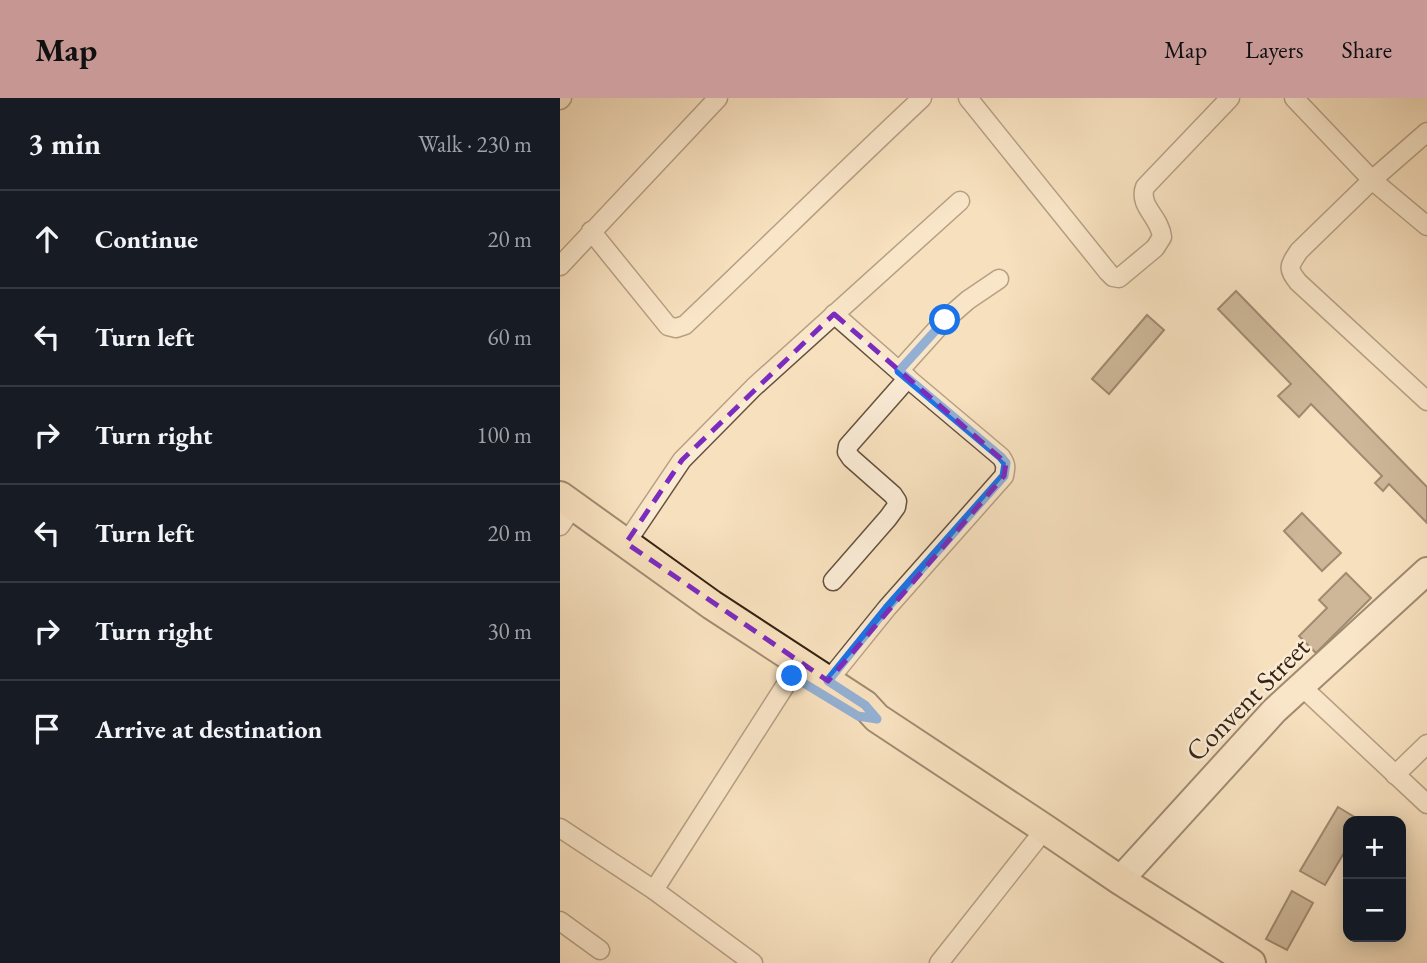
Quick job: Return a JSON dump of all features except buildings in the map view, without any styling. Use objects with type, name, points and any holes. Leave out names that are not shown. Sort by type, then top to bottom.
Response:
[{"type":"main road","points":[[564,512],[626,543],[712,605],[865,705],[877,719],[1251,963]]},
{"type":"main road","points":[[564,512],[719,628],[858,716],[877,719]]},
{"type":"street","points":[[560,266],[718,98]]},
{"type":"street","points":[[591,232],[668,326],[685,326],[922,98]]},
{"type":"street","points":[[968,98],[1108,272],[1119,278],[1155,248],[1163,237],[1159,223],[1143,200],[1145,187],[1218,101]]},
{"type":"street","points":[[1294,98],[1372,180],[1427,226]]},
{"type":"street","points":[[1427,132],[1372,180],[1299,251],[1290,264],[1291,272],[1298,282],[1427,401]]},
{"type":"street","points":[[626,543],[682,460],[754,387],[960,201]]},
{"type":"street","points":[[833,581],[888,518],[897,501],[852,458],[847,452],[848,446],[945,320],[999,279]]},
{"type":"street","points":[[828,681],[887,608],[1004,476],[1006,469],[1006,463],[1001,457],[834,314]]},
{"type":"street","name":"Convent Street","points":[[1120,880],[1274,711],[1427,570]]},
{"type":"street","points":[[654,890],[792,676]]},
{"type":"street","points":[[1301,686],[1427,804]]},
{"type":"street","points":[[1395,775],[1427,744]]},
{"type":"street","points":[[560,828],[654,890],[753,963]]},
{"type":"street","points":[[939,963],[1045,829]]},
{"type":"street","points":[[560,921],[600,950]]},
{"type":"highlighted area","points":[[834,314],[1006,463],[1004,476],[828,681],[626,543],[682,460]]},
{"type":"route","points":[[792,676],[858,716],[877,719],[865,705],[828,681],[887,608],[1004,476],[1006,463],[1001,457],[899,371],[945,320]]}]
